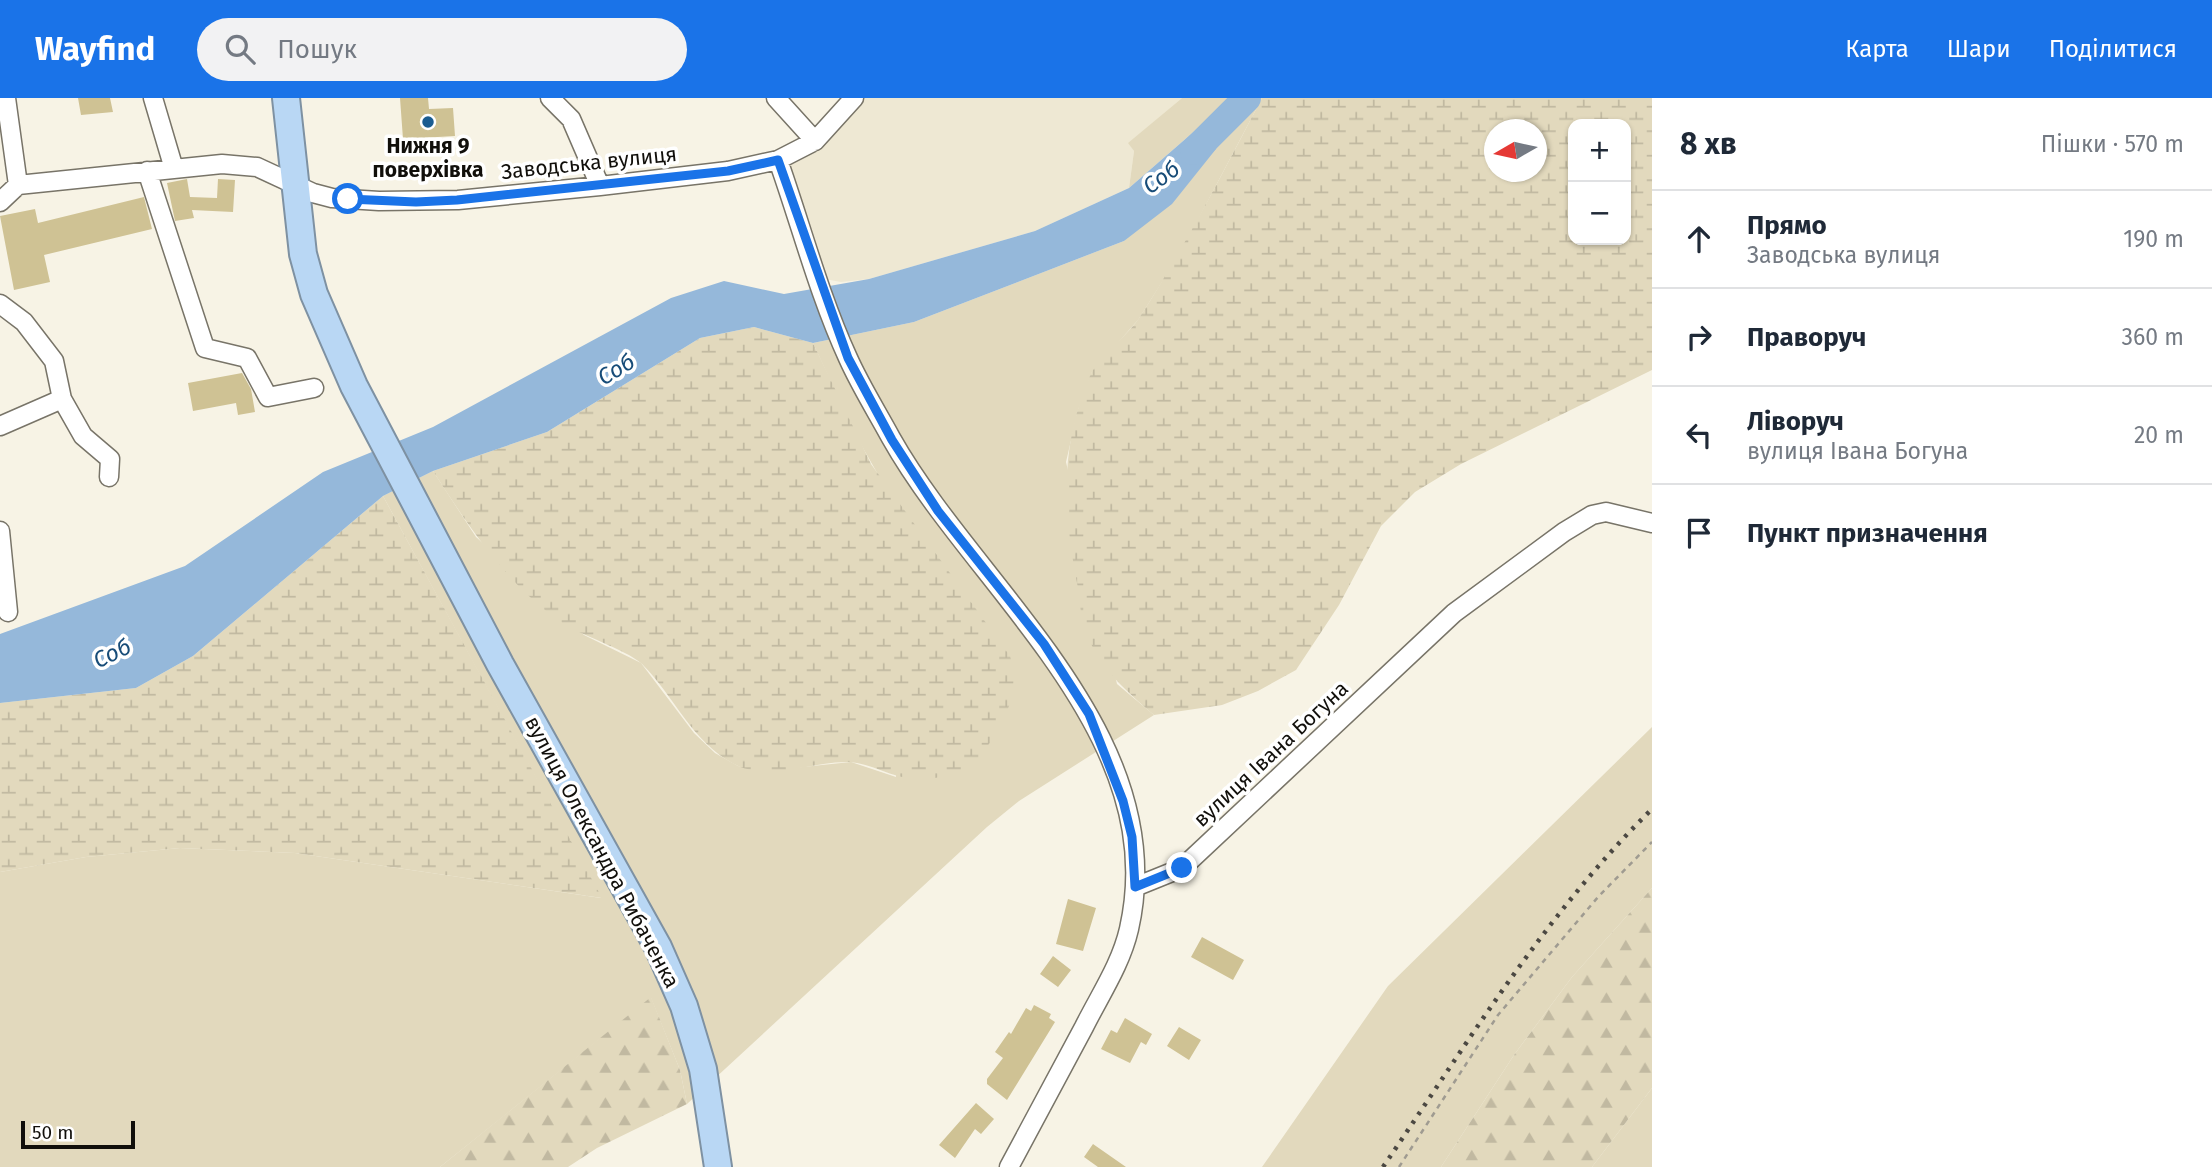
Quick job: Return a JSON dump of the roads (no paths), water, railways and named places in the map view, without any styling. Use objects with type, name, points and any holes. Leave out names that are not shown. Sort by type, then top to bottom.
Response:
[{"type":"highway","points":[[286,98],[296,185]]},
{"type":"highway","name":"вулиця Олександра Рибаченка","points":[[296,185],[303,254],[314,294],[354,386],[500,664],[658,947],[684,1006],[703,1069],[718,1167]]},
{"type":"street","points":[[0,202],[18,185],[6,98]]},
{"type":"street","points":[[153,98],[174,169]]},
{"type":"street","points":[[550,98],[571,119],[600,186]]},
{"type":"street","points":[[776,98],[815,141]]},
{"type":"street","name":"Заводська вулиця","points":[[18,185],[222,164],[257,167],[332,198],[416,202],[600,186],[728,171],[778,160],[815,141],[854,98]]},
{"type":"street","points":[[778,160],[848,358],[914,476],[1044,644],[1089,714],[1123,801],[1132,837],[1135,887],[1129,930],[1115,967],[1009,1167]]},
{"type":"street","points":[[147,171],[205,348],[247,358],[268,397],[314,388]]},
{"type":"street","points":[[0,304],[24,322],[54,360],[62,399],[83,436],[110,459],[109,477]]},
{"type":"street","points":[[0,426],[62,399]]},
{"type":"street","name":"вулиця Івана Богуна","points":[[1135,887],[1182,868],[1454,613],[1570,527],[1592,515],[1606,512],[1652,523]]},
{"type":"street","points":[[0,531],[8,612]]},
{"type":"water","points":[[1222,124],[1216,149],[1172,204],[1124,241],[914,322],[813,343],[754,327],[700,338],[547,432],[433,471],[383,496],[193,656],[136,688],[0,703],[0,634],[185,566],[323,472],[433,427],[671,298],[724,281],[784,294],[869,279],[1035,231],[1129,188],[1198,128]]},
{"type":"waterway","name":"Соб","points":[[1194,151],[1247,98]]},
{"type":"railway","points":[[1383,1167],[1542,936],[1613,849],[1652,809]]},
{"type":"place","name":"Нижня 9 поверхівка","points":[[428,122]]}]
